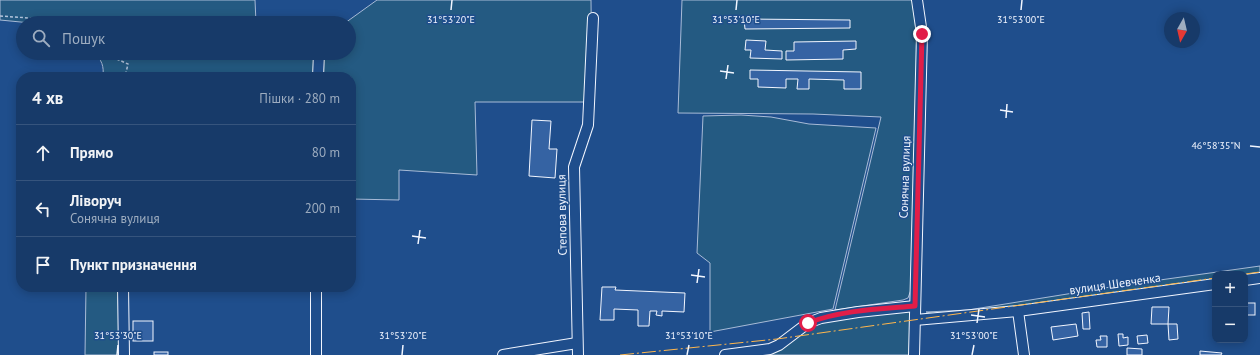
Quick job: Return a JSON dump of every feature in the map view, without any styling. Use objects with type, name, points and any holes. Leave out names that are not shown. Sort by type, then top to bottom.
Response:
[{"type":"street","name":"Сонячна вулиця","points":[[914,355],[922,34],[917,0]]},
{"type":"street","name":"Степова вулиця","points":[[578,355],[574,167],[588,125],[593,18]]},
{"type":"street","points":[[318,72],[319,60]]},
{"type":"street","points":[[1248,280],[1260,278]]},
{"type":"street","name":"вулиця Шевченка","points":[[915,320],[1018,311],[1212,284]]},
{"type":"street","points":[[123,292],[124,355]]},
{"type":"street","points":[[316,292],[316,355]]},
{"type":"street","points":[[725,355],[770,349],[779,345],[808,323],[821,318],[858,312],[915,306]]},
{"type":"street","points":[[1018,311],[1024,355]]},
{"type":"street","points":[[503,355],[577,343]]},
{"type":"path","points":[[0,16],[16,17]]},
{"type":"path","points":[[119,60],[128,64],[126,72]]},
{"type":"shaded area","points":[[0,0],[255,0],[256,16],[16,16],[16,22],[0,20]]},
{"type":"shaded area","points":[[377,0],[591,0],[592,102],[475,102],[477,175],[399,170],[399,200],[356,199],[356,72],[322,72],[323,60],[356,60],[356,16],[355,16]]},
{"type":"shaded area","points":[[682,0],[915,0],[917,28],[916,201],[912,287],[908,298],[835,310],[881,117],[813,114],[678,113]]},
{"type":"shaded area","points":[[100,60],[315,60],[314,72],[103,72]]},
{"type":"shaded area","points":[[741,115],[771,117],[809,124],[876,128],[833,309],[710,332],[710,263],[697,253],[703,116]]},
{"type":"shaded area","points":[[1260,266],[1260,276],[1248,278],[1248,271],[1224,271]]},
{"type":"shaded area","points":[[1212,273],[1212,282],[1029,307],[936,314],[926,312],[968,310],[1117,286]]},
{"type":"shaded area","points":[[86,292],[120,292],[121,355],[85,355]]},
{"type":"shaded area","points":[[910,311],[910,355],[728,355],[772,350],[814,321]]},
{"type":"building","points":[[744,19],[850,20],[850,28],[745,29]]},
{"type":"building","points":[[746,40],[766,41],[765,50],[782,51],[782,59],[750,58],[751,50],[745,50]]},
{"type":"building","points":[[856,41],[856,49],[843,50],[843,59],[786,60],[786,51],[794,51],[794,42]]},
{"type":"building","points":[[750,70],[861,72],[861,89],[844,89],[844,80],[809,79],[809,89],[797,89],[798,79],[786,79],[786,88],[758,87],[758,79],[750,79]]},
{"type":"building","points":[[532,120],[551,121],[549,149],[557,149],[555,178],[529,176]]},
{"type":"building","points":[[602,287],[616,287],[615,290],[685,293],[684,312],[662,311],[662,316],[656,315],[657,311],[650,311],[649,326],[638,326],[638,310],[614,309],[614,320],[600,320]]},
{"type":"building","points":[[1248,303],[1255,303],[1255,315],[1248,315]]},
{"type":"building","points":[[1152,307],[1169,307],[1168,324],[1151,324]]},
{"type":"building","points":[[1089,312],[1090,329],[1083,329],[1082,313]]},
{"type":"building","points":[[133,321],[153,321],[153,341],[133,341]]},
{"type":"building","points":[[1076,324],[1078,336],[1053,340],[1051,327]]},
{"type":"building","points":[[1168,324],[1177,324],[1178,339],[1169,340]]},
{"type":"building","points":[[1118,334],[1123,334],[1123,338],[1128,337],[1128,345],[1119,346]]},
{"type":"building","points":[[1147,335],[1148,343],[1138,344],[1137,336]]},
{"type":"building","points":[[1100,336],[1107,336],[1107,347],[1097,347],[1096,340],[1101,340]]},
{"type":"building","points":[[1127,348],[1142,349],[1142,355],[1127,355]]},
{"type":"building","points":[[1200,351],[1222,353],[1221,355],[1200,355]]},
{"type":"building","points":[[154,352],[168,352],[168,355],[154,355]]},
{"type":"power","points":[[1248,274],[1260,272]]},
{"type":"power","points":[[620,355],[777,339],[1212,278]]},
{"type":"route","points":[[808,323],[821,318],[858,312],[915,306],[922,34]]}]
